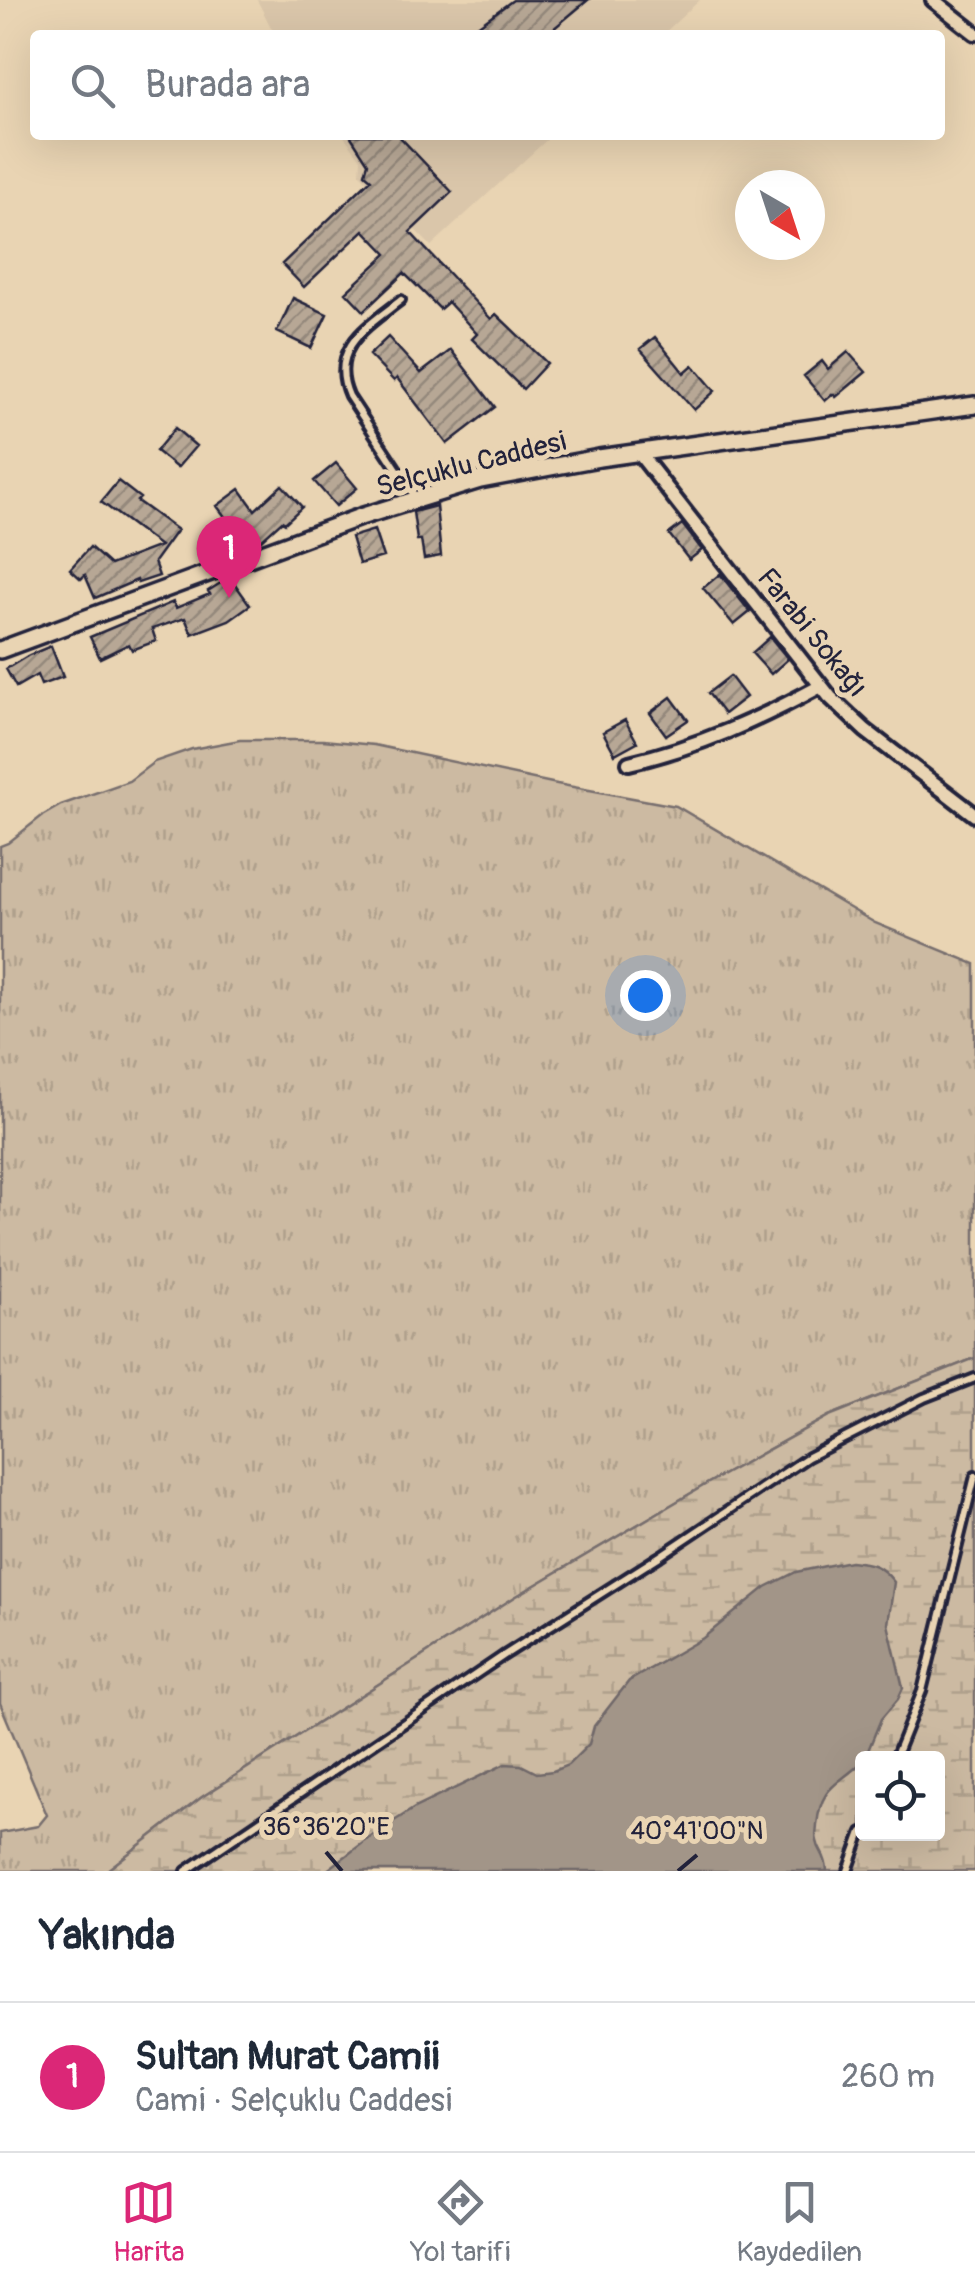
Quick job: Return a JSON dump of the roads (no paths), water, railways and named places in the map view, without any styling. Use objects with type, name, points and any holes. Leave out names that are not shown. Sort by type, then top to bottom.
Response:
[{"type":"street","points":[[933,0],[975,33]]},
{"type":"street","name":"Selçuklu Caddesi","points":[[0,650],[360,517],[480,480],[544,466],[975,405]]},
{"type":"street","name":"Farabi Sokağı","points":[[639,453],[849,717],[975,815]]},
{"type":"street","points":[[629,763],[734,730],[821,686]]},
{"type":"lane","points":[[400,300],[351,343],[342,368],[349,396],[417,499]]},
{"type":"lane","points":[[186,1871],[503,1656],[808,1457],[924,1398],[975,1378]]},
{"type":"lane","points":[[897,1751],[922,1691],[975,1476]]},
{"type":"lane","points":[[848,1871],[859,1841]]},
{"type":"place","name":"Sultan Murat Camii","points":[[229,598]]}]
